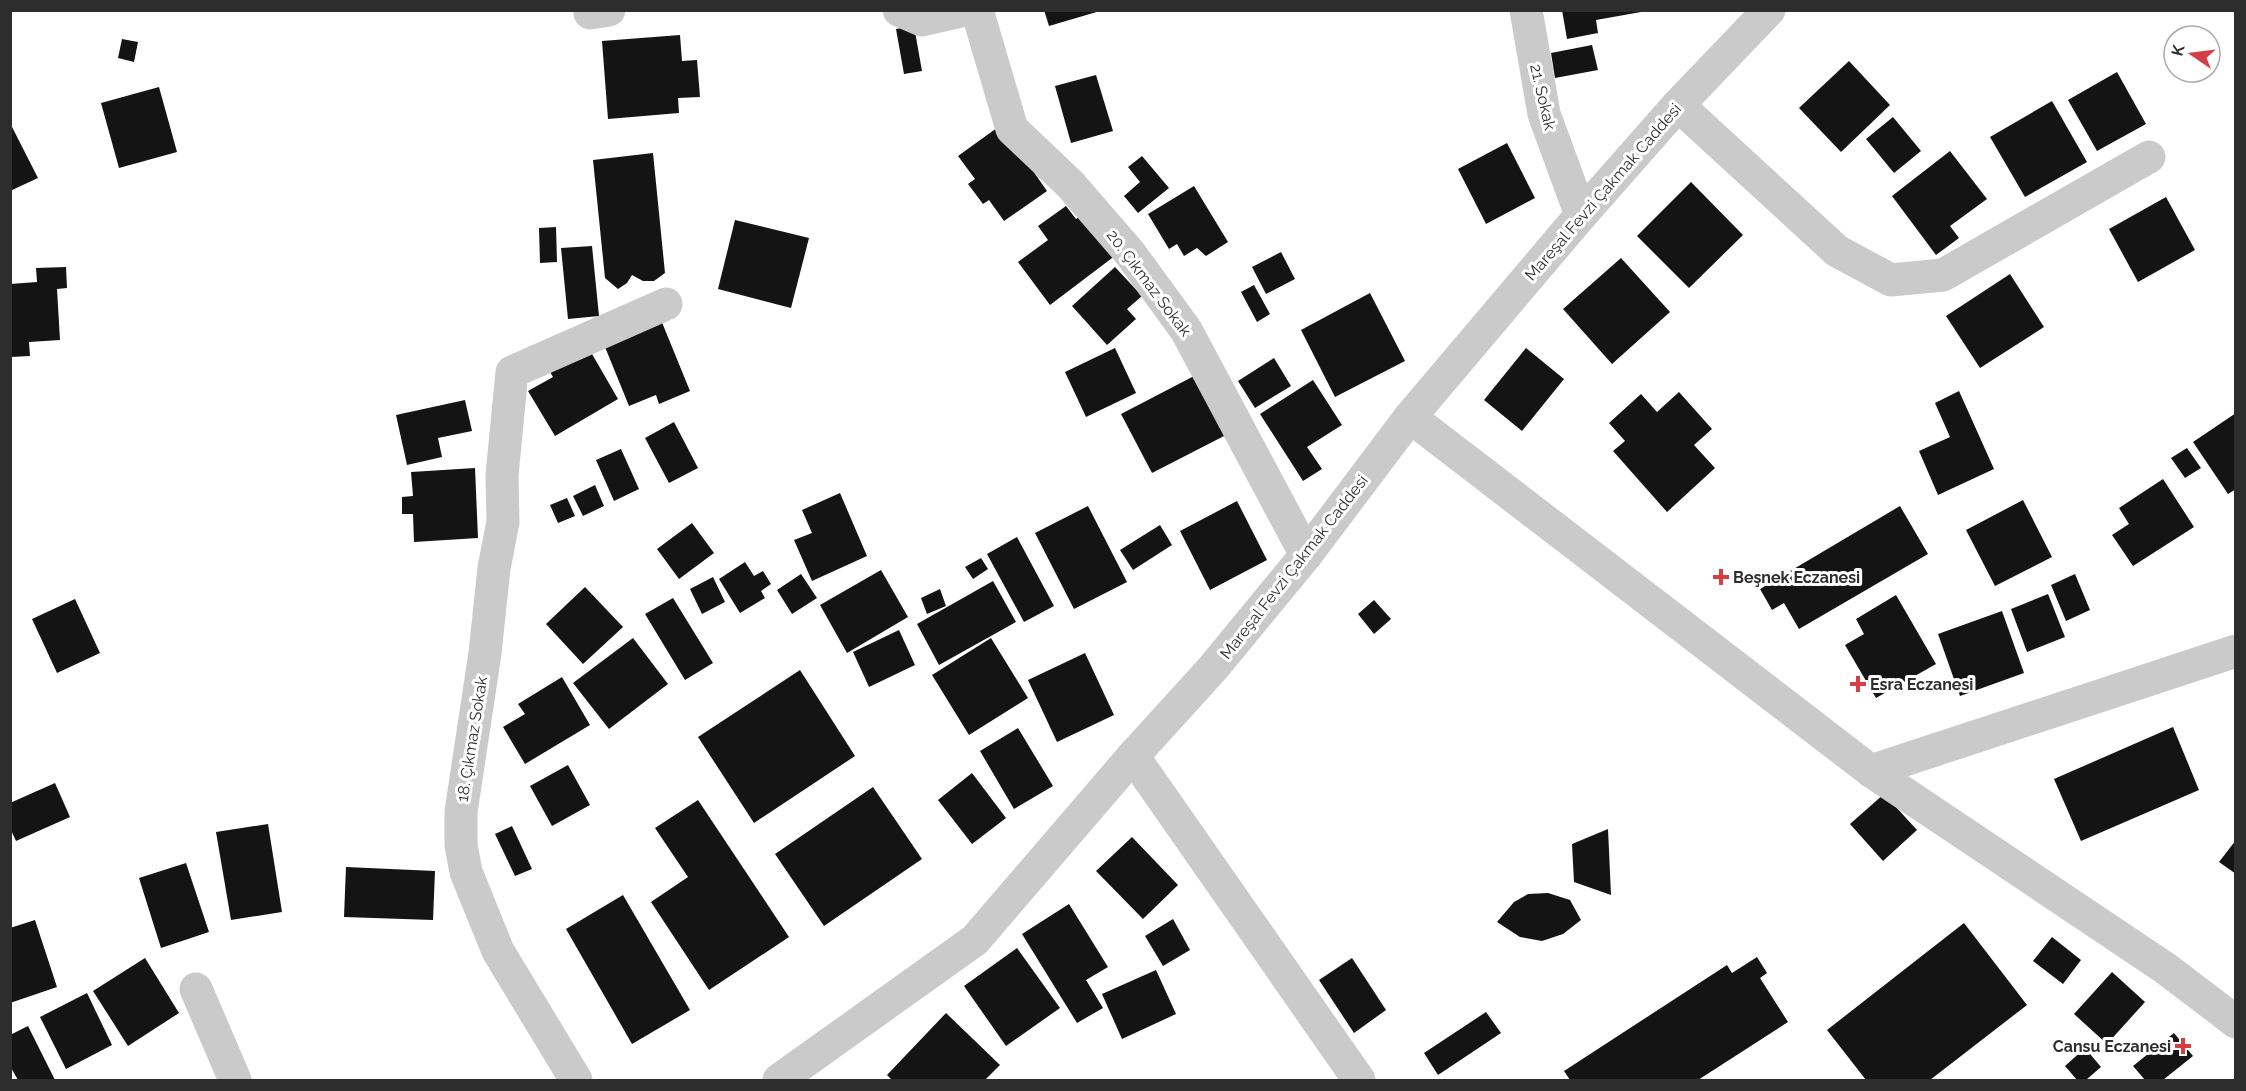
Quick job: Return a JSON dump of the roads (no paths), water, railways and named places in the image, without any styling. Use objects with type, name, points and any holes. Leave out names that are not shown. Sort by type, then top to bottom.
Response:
[{"type":"street","points":[[911,15],[966,10]]},
{"type":"street","name":"20. Çıkmaz Sokak","points":[[977,10],[1012,129],[1071,185],[1129,252],[1186,330],[1306,555]]},
{"type":"street","name":"21. Sokak","points":[[1526,10],[1544,114],[1581,215]]},
{"type":"street","name":"Mareşal Fevzi Çakmak Caddesi","points":[[779,1080],[975,940],[1133,756],[1213,668],[1306,555],[1410,417],[1581,215],[1678,105],[1769,10]]},
{"type":"street","points":[[1678,105],[1837,251],[1891,280],[1943,275],[2149,157]]},
{"type":"street","name":"18. Çıkmaz Sokak","points":[[576,1080],[498,951],[466,872],[460,845],[460,812],[485,653],[494,568],[503,522],[502,475],[512,372],[666,304]]},
{"type":"street","points":[[1410,417],[1871,771],[2165,968],[2235,1022]]},
{"type":"street","points":[[1871,771],[2235,651]]},
{"type":"street","points":[[1133,756],[1359,1080]]},
{"type":"street","points":[[196,989],[235,1080]]},
{"type":"place","name":"Beşnek Eczanesi","points":[[1721,577]]},
{"type":"place","name":"Esra Eczanesi","points":[[1858,684]]},
{"type":"place","name":"Cansu Eczanesi","points":[[2183,1046]]}]
